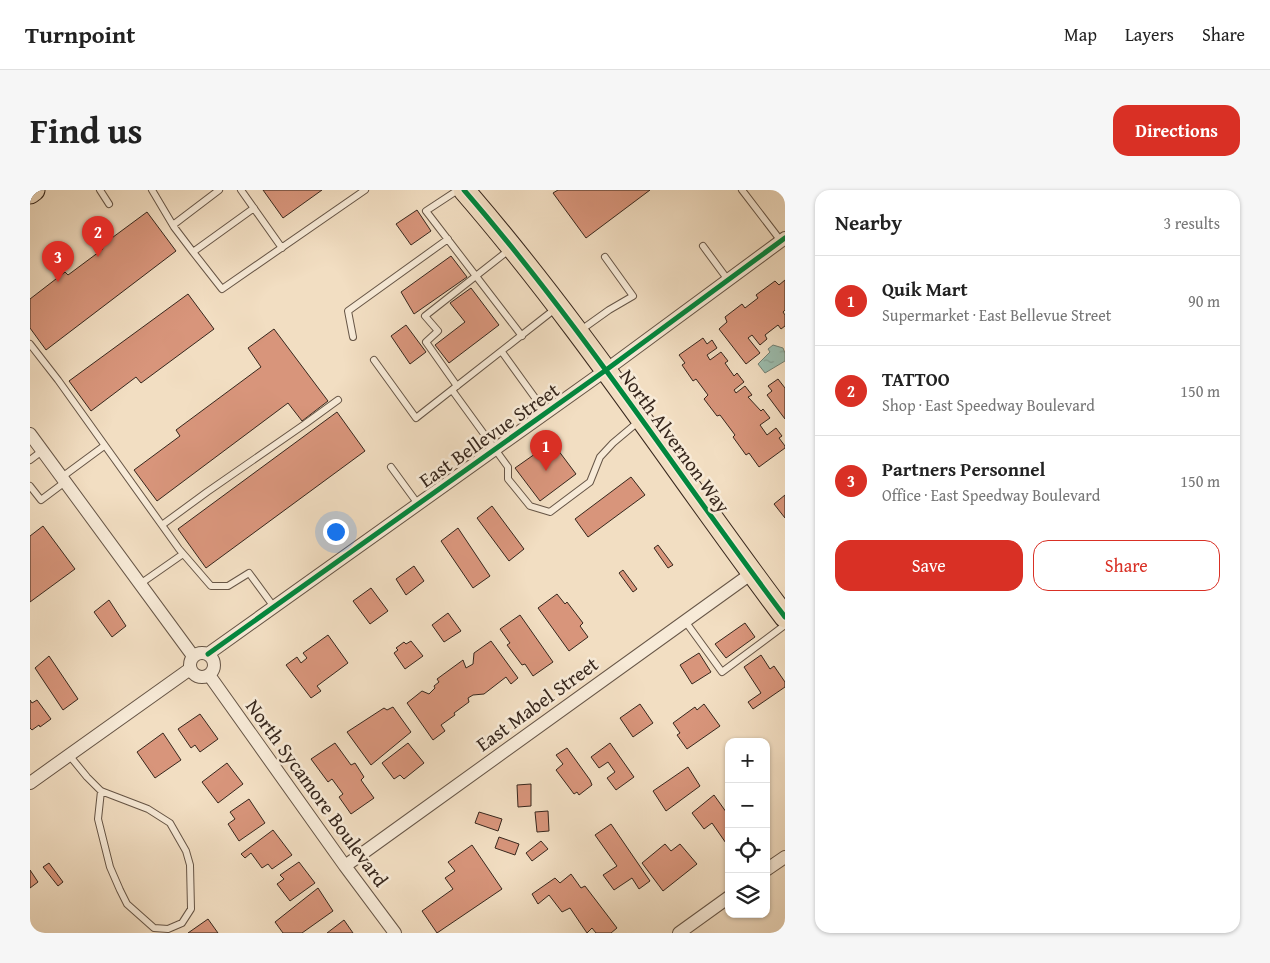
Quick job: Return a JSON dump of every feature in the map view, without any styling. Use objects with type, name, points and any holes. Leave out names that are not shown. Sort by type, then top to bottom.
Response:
[{"type":"main road","points":[[30,193],[34,190]]},
{"type":"main road","name":"North Alvernon Way","points":[[464,190],[494,224],[578,332],[785,617]]},
{"type":"street","name":"East Bellevue Street","points":[[208,654],[606,370],[783,240]]},
{"type":"street","points":[[30,434],[140,584],[192,663],[192,672],[198,677],[205,677],[214,669],[214,660],[208,654],[200,652],[192,663],[30,783]]},
{"type":"street","name":"East Mabel Street","points":[[345,866],[752,573]]},
{"type":"street","name":"North Sycamore Boulevard","points":[[209,675],[395,933]]},
{"type":"street","points":[[770,867],[785,857]]},
{"type":"street","points":[[679,933],[725,900]]},
{"type":"lane","points":[[100,190],[109,204]]},
{"type":"lane","points":[[152,190],[173,226],[222,290],[363,191]]},
{"type":"lane","points":[[173,226],[219,190]]},
{"type":"lane","points":[[241,190],[282,248]]},
{"type":"lane","points":[[458,190],[426,211],[522,336]]},
{"type":"lane","points":[[742,190],[783,240]]},
{"type":"lane","points":[[193,252],[254,208]]},
{"type":"lane","points":[[353,337],[348,311],[448,239]]},
{"type":"lane","points":[[703,246],[728,280]]},
{"type":"lane","points":[[512,248],[425,316],[438,331],[426,342],[508,467],[508,479],[530,506],[550,512],[590,482],[600,457],[612,443],[641,420]]},
{"type":"lane","points":[[578,332],[609,310],[634,296],[605,257]]},
{"type":"lane","points":[[374,360],[416,418],[558,307]]},
{"type":"lane","points":[[30,344],[183,554],[211,586],[228,586],[249,573],[274,607]]},
{"type":"lane","points":[[502,352],[546,413]]},
{"type":"lane","points":[[162,525],[338,400]]},
{"type":"lane","points":[[30,486],[40,500],[104,446]]},
{"type":"lane","points":[[30,460],[42,451]]},
{"type":"lane","points":[[391,467],[418,504]]},
{"type":"lane","points":[[140,584],[183,554]]},
{"type":"lane","points":[[685,621],[722,672],[785,625]]},
{"type":"lane","points":[[69,755],[87,778],[101,791],[148,810],[170,823],[186,851],[190,865],[192,909],[182,924],[168,929],[154,928],[127,904],[110,867],[98,819],[101,791]]},
{"type":"water","points":[[773,345],[783,348],[785,361],[765,373],[758,364],[770,352],[768,349]]},
{"type":"building","points":[[263,190],[322,190],[283,218]]},
{"type":"building","points":[[558,190],[650,190],[586,238],[553,193]]},
{"type":"building","points":[[417,210],[431,231],[411,245],[396,224]]},
{"type":"building","points":[[147,212],[176,251],[46,350],[30,328],[30,299],[65,272],[68,275],[103,249],[101,246]]},
{"type":"building","points":[[451,256],[467,277],[414,314],[401,292]]},
{"type":"building","points":[[785,280],[785,310],[783,312],[785,315],[785,326],[781,329],[778,325],[765,335],[767,339],[760,345],[752,335],[748,338],[760,353],[746,364],[719,329],[727,322],[725,317],[742,304],[745,308],[758,298],[756,295],[775,281],[779,285]]},
{"type":"building","points":[[471,288],[499,325],[449,363],[435,345],[465,322],[450,303]]},
{"type":"building","points":[[188,294],[214,329],[141,383],[136,377],[91,411],[69,381]]},
{"type":"building","points":[[406,325],[426,352],[410,364],[391,336]]},
{"type":"building","points":[[274,329],[328,401],[302,421],[288,403],[157,501],[134,470],[180,436],[176,430],[261,367],[248,348]]},
{"type":"building","points":[[703,338],[707,344],[712,340],[717,348],[707,355],[710,360],[721,352],[728,361],[725,363],[734,376],[737,373],[744,382],[734,390],[736,393],[745,386],[752,395],[748,397],[761,411],[763,409],[770,418],[760,425],[767,435],[776,428],[782,436],[779,438],[785,448],[759,467],[749,453],[746,455],[733,437],[735,435],[720,415],[717,416],[704,399],[708,395],[696,379],[693,381],[682,365],[685,363],[679,355]]},
{"type":"building","points":[[778,379],[785,388],[785,419],[767,395],[772,391],[768,386]]},
{"type":"building","points":[[337,412],[365,451],[206,568],[178,529]]},
{"type":"building","points":[[552,442],[576,474],[540,501],[515,468]]},
{"type":"building","points":[[631,477],[645,495],[588,537],[575,519]]},
{"type":"building","points":[[785,495],[785,518],[774,504]]},
{"type":"building","points":[[492,506],[524,549],[509,561],[477,518]]},
{"type":"building","points":[[43,526],[75,569],[30,602],[30,536]]},
{"type":"building","points":[[458,528],[490,576],[473,588],[441,541]]},
{"type":"building","points":[[658,545],[673,565],[668,568],[654,548]]},
{"type":"building","points":[[414,566],[424,581],[406,595],[396,579]]},
{"type":"building","points":[[623,570],[637,589],[633,592],[619,573]]},
{"type":"building","points":[[371,588],[388,611],[370,624],[353,601]]},
{"type":"building","points":[[557,594],[565,604],[567,602],[583,623],[580,626],[588,637],[569,651],[538,608]]},
{"type":"building","points":[[109,600],[126,626],[112,637],[94,612]]},
{"type":"building","points":[[448,613],[461,631],[444,642],[432,625]]},
{"type":"building","points":[[520,615],[553,662],[533,676],[525,664],[522,665],[507,645],[510,643],[500,629]]},
{"type":"building","points":[[745,623],[755,637],[726,658],[715,644]]},
{"type":"building","points":[[328,635],[348,663],[317,686],[321,691],[311,698],[286,665],[297,657],[301,663],[307,658],[303,653]]},
{"type":"building","points":[[411,641],[423,656],[405,669],[394,653],[398,650],[396,648],[404,642],[406,644]]},
{"type":"building","points":[[491,641],[518,678],[511,684],[506,677],[484,694],[473,695],[468,698],[469,702],[441,725],[445,731],[433,740],[407,703],[422,691],[429,694],[439,682],[437,679],[463,660],[466,668],[473,664],[474,653]]},
{"type":"building","points":[[699,653],[711,672],[692,684],[680,665]]},
{"type":"building","points":[[761,655],[770,669],[774,666],[785,682],[785,687],[753,709],[748,702],[761,693],[744,667]]},
{"type":"building","points":[[49,656],[78,699],[63,710],[35,668]]},
{"type":"building","points":[[30,700],[32,703],[37,700],[51,719],[32,730],[30,728]]},
{"type":"building","points":[[640,704],[653,723],[633,737],[620,718]]},
{"type":"building","points":[[704,704],[720,726],[687,749],[677,735],[680,733],[673,723],[695,707],[697,710]]},
{"type":"building","points":[[393,707],[411,732],[371,765],[347,732],[384,708],[387,710]]},
{"type":"building","points":[[200,714],[218,739],[200,752],[195,745],[191,748],[178,729]]},
{"type":"building","points":[[163,733],[181,760],[155,778],[137,752]]},
{"type":"building","points":[[335,743],[351,765],[355,763],[364,777],[361,780],[374,798],[351,814],[339,797],[343,794],[332,779],[328,782],[311,759]]},
{"type":"building","points":[[408,743],[424,763],[404,779],[400,775],[394,779],[382,763]]},
{"type":"building","points":[[610,743],[634,777],[616,790],[607,778],[615,772],[608,762],[599,768],[591,757]]},
{"type":"building","points":[[567,748],[592,785],[579,795],[577,792],[574,794],[556,770],[563,764],[556,755]]},
{"type":"building","points":[[227,763],[243,784],[218,803],[202,782]]},
{"type":"building","points":[[688,767],[700,786],[666,811],[653,791]]},
{"type":"building","points":[[531,784],[531,806],[518,807],[517,785]]},
{"type":"building","points":[[714,795],[725,810],[725,842],[712,823],[704,829],[692,813]]},
{"type":"building","points":[[249,799],[265,823],[239,841],[228,824],[235,819],[230,812]]},
{"type":"building","points":[[548,811],[549,831],[537,832],[535,812]]},
{"type":"building","points":[[479,812],[502,819],[498,831],[475,823]]},
{"type":"building","points":[[611,824],[650,881],[639,889],[632,878],[614,890],[603,875],[617,866],[595,835]]},
{"type":"building","points":[[273,830],[292,855],[272,869],[268,864],[262,868],[251,853],[245,858],[241,854]]},
{"type":"building","points":[[499,837],[519,844],[515,855],[495,848]]},
{"type":"building","points":[[541,841],[548,849],[532,861],[526,853]]},
{"type":"building","points":[[665,844],[671,851],[680,844],[697,864],[663,891],[642,863]]},
{"type":"building","points":[[472,845],[502,889],[437,933],[422,911],[453,889],[445,878],[455,871],[448,862]]},
{"type":"building","points":[[299,862],[315,883],[290,901],[277,884],[284,879],[280,875]]},
{"type":"building","points":[[49,863],[63,882],[58,886],[43,867]]},
{"type":"building","points":[[30,870],[38,882],[30,888]]},
{"type":"building","points":[[571,874],[581,888],[585,886],[617,928],[611,933],[596,933],[592,928],[587,933],[570,908],[562,912],[549,895],[538,904],[532,894],[555,878],[560,883]]},
{"type":"building","points":[[318,888],[333,911],[302,933],[283,933],[275,922]]},
{"type":"building","points":[[208,919],[218,933],[188,933]]},
{"type":"building","points":[[344,920],[353,933],[327,933]]},
{"type":"cycle path","points":[[464,190],[507,241],[589,347],[785,617]]},
{"type":"cycle path","points":[[208,654],[606,370],[785,238]]},
{"type":"place","name":"TATTOO","points":[[98,257]]},
{"type":"place","name":"Partners Personnel","points":[[58,282]]},
{"type":"place","name":"Quik Mart","points":[[546,471]]}]
